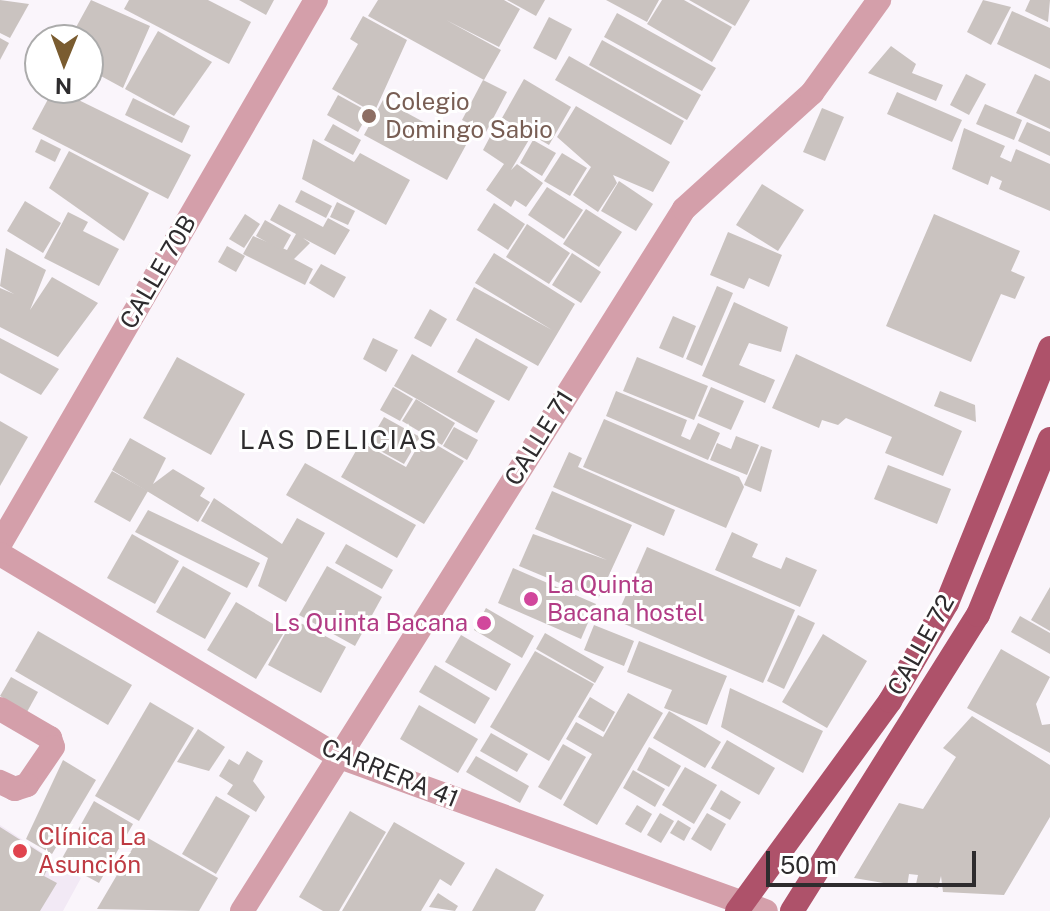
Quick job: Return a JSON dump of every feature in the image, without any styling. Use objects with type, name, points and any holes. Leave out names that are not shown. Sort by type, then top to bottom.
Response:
[{"type":"main road","name":"CALLE 72","points":[[749,909],[890,701],[947,603],[1050,348]]},
{"type":"main road","name":"CALLE 72","points":[[792,911],[978,615],[1050,439]]},
{"type":"street","name":"CALLE 70B","points":[[0,544],[316,0]]},
{"type":"street","name":"CALLE 71","points":[[242,911],[684,209],[812,93],[879,0]]},
{"type":"street","name":"CARRERA 41","points":[[0,554],[337,756],[749,909]]},
{"type":"street","points":[[0,709],[50,738],[53,747],[27,785],[15,789],[0,782]]},
{"type":"shaded area","name":"Clínica La Asunción","points":[[0,825],[81,878],[63,911],[0,911]]},
{"type":"building","points":[[0,0],[29,4],[10,38],[0,33]]},
{"type":"building","points":[[91,0],[150,26],[123,88],[104,78],[104,24],[78,24]]},
{"type":"building","points":[[129,0],[208,0],[251,22],[229,64],[124,9]]},
{"type":"building","points":[[239,0],[274,0],[266,15]]},
{"type":"building","points":[[378,0],[504,0],[520,9],[499,47],[446,20],[501,50],[484,80],[368,16]]},
{"type":"building","points":[[507,0],[545,0],[536,16]]},
{"type":"building","points":[[606,0],[659,0],[647,22]]},
{"type":"building","points":[[662,0],[684,0],[732,27],[712,62],[647,24]]},
{"type":"building","points":[[689,0],[750,0],[735,26]]},
{"type":"building","points":[[983,0],[1011,7],[991,45],[967,32]]},
{"type":"building","points":[[1030,0],[1050,0],[1048,22],[1025,11]]},
{"type":"building","points":[[1012,11],[1050,28],[1050,69],[997,44]]},
{"type":"building","points":[[617,13],[716,68],[702,91],[604,37]]},
{"type":"building","points":[[363,16],[407,40],[374,113],[332,89],[358,44],[350,39]]},
{"type":"building","points":[[549,17],[572,29],[556,60],[533,48]]},
{"type":"building","points":[[158,31],[212,62],[174,116],[125,89]]},
{"type":"building","points":[[0,38],[9,43],[0,60]]},
{"type":"building","points":[[602,40],[701,95],[687,120],[589,65]]},
{"type":"building","points":[[891,46],[916,64],[912,73],[943,85],[936,101],[868,73]]},
{"type":"building","points":[[569,56],[684,121],[671,145],[555,80]]},
{"type":"building","points":[[966,74],[986,84],[969,115],[950,105]]},
{"type":"building","points":[[1035,74],[1050,81],[1050,129],[1016,113]]},
{"type":"building","points":[[524,79],[571,107],[549,145],[502,118]]},
{"type":"building","points":[[483,80],[507,92],[486,132],[462,120]]},
{"type":"building","points":[[897,92],[962,120],[952,142],[887,114]]},
{"type":"building","points":[[338,95],[369,112],[358,132],[327,115]]},
{"type":"building","points":[[133,98],[190,126],[182,143],[125,115]]},
{"type":"building","points":[[383,100],[466,145],[447,180],[364,135]]},
{"type":"building","points":[[45,104],[87,104],[191,155],[168,199],[32,129]]},
{"type":"building","points":[[985,104],[1022,120],[1014,140],[976,124]]},
{"type":"building","points":[[576,106],[670,162],[653,192],[613,175],[617,183],[598,212],[573,195],[591,167],[557,137]]},
{"type":"building","points":[[822,108],[844,117],[825,161],[803,152]]},
{"type":"building","points":[[500,118],[530,138],[511,170],[517,164],[543,183],[526,207],[515,200],[511,207],[486,190],[504,164],[483,150]]},
{"type":"building","points":[[1027,122],[1050,132],[1050,156],[1018,141]]},
{"type":"building","points":[[333,124],[361,140],[353,155],[324,140]]},
{"type":"building","points":[[964,128],[1005,146],[1000,157],[1011,162],[1016,149],[1050,164],[1050,211],[999,189],[1002,181],[991,176],[988,185],[952,169]]},
{"type":"building","points":[[41,139],[61,149],[55,162],[35,152]]},
{"type":"building","points":[[313,139],[354,162],[360,153],[410,180],[386,225],[302,179]]},
{"type":"building","points":[[533,140],[556,153],[542,176],[520,163]]},
{"type":"building","points":[[69,151],[149,193],[124,241],[49,188]]},
{"type":"building","points":[[562,153],[587,168],[570,196],[544,181]]},
{"type":"building","points":[[619,181],[653,204],[636,231],[601,211]]},
{"type":"building","points":[[762,184],[804,210],[778,251],[736,225]]},
{"type":"building","points":[[547,187],[583,210],[564,239],[528,215]]},
{"type":"building","points":[[301,190],[332,206],[326,218],[295,202]]},
{"type":"building","points":[[25,201],[61,223],[43,253],[7,231]]},
{"type":"building","points":[[337,202],[355,211],[348,225],[330,217]]},
{"type":"building","points":[[494,203],[525,224],[508,250],[477,230]]},
{"type":"building","points":[[279,204],[323,227],[328,218],[350,230],[335,255],[303,238],[310,243],[294,259],[313,269],[305,285],[243,254],[253,236],[287,250],[296,234],[270,220]]},
{"type":"building","points":[[586,209],[622,232],[599,267],[563,244]]},
{"type":"building","points":[[68,212],[88,222],[83,231],[119,249],[99,286],[44,258]]},
{"type":"building","points":[[245,214],[260,224],[244,248],[229,239]]},
{"type":"building","points":[[934,214],[1020,251],[1011,271],[1025,277],[1015,299],[1001,294],[971,362],[886,326]]},
{"type":"building","points":[[265,220],[291,235],[282,251],[256,236]]},
{"type":"building","points":[[527,224],[570,253],[549,284],[506,257]]},
{"type":"building","points":[[728,232],[782,255],[769,287],[749,278],[744,289],[710,275]]},
{"type":"building","points":[[227,246],[245,256],[236,272],[218,262]]},
{"type":"building","points":[[6,248],[46,270],[30,310],[52,277],[98,303],[58,357],[0,327],[0,288],[14,294],[0,286]]},
{"type":"building","points":[[494,253],[575,304],[538,366],[456,320],[474,287],[552,330],[475,283]]},
{"type":"building","points":[[572,253],[601,272],[581,303],[552,285]]},
{"type":"building","points":[[321,264],[346,277],[334,298],[309,283]]},
{"type":"building","points":[[717,286],[733,293],[702,366],[686,359]]},
{"type":"building","points":[[734,302],[788,327],[781,352],[749,343],[739,365],[775,380],[765,403],[702,376]]},
{"type":"building","points":[[430,309],[447,319],[431,347],[414,338]]},
{"type":"building","points":[[673,316],[696,326],[683,358],[659,348]]},
{"type":"building","points":[[0,338],[59,369],[41,395],[0,373]]},
{"type":"building","points":[[373,338],[398,350],[386,372],[363,359]]},
{"type":"building","points":[[476,338],[528,367],[509,401],[457,372]]},
{"type":"building","points":[[412,354],[495,401],[477,433],[394,386]]},
{"type":"building","points":[[796,354],[962,431],[943,476],[885,453],[892,437],[846,418],[838,425],[822,420],[819,428],[772,408]]},
{"type":"building","points":[[177,357],[245,394],[211,455],[143,418]]},
{"type":"building","points":[[637,357],[708,386],[694,420],[623,391]]},
{"type":"building","points":[[393,387],[413,399],[400,421],[380,410]]},
{"type":"building","points":[[711,387],[744,401],[731,430],[698,416]]},
{"type":"building","points":[[616,391],[687,420],[681,436],[690,440],[698,423],[720,433],[708,460],[606,416]]},
{"type":"building","points":[[940,391],[975,405],[976,422],[934,406]]},
{"type":"building","points":[[416,399],[455,423],[442,445],[402,421]]},
{"type":"building","points":[[384,417],[420,437],[404,464],[368,444]]},
{"type":"building","points":[[604,419],[739,477],[744,487],[726,528],[583,467]]},
{"type":"building","points":[[0,421],[28,437],[0,486]]},
{"type":"building","points":[[454,427],[478,440],[467,460],[443,446]]},
{"type":"building","points":[[736,436],[759,445],[747,475],[710,460],[717,443],[731,449]]},
{"type":"building","points":[[423,437],[464,461],[424,524],[341,477],[361,442],[406,467]]},
{"type":"building","points":[[130,438],[166,458],[153,484],[173,469],[205,488],[200,496],[210,502],[198,522],[112,470]]},
{"type":"building","points":[[761,446],[772,450],[761,492],[744,485]]},
{"type":"building","points":[[569,452],[582,458],[578,467],[675,510],[664,536],[553,487]]},
{"type":"building","points":[[305,463],[416,525],[397,558],[286,495]]},
{"type":"building","points":[[888,465],[951,489],[937,524],[874,499]]},
{"type":"building","points":[[112,471],[148,491],[130,522],[94,502]]},
{"type":"building","points":[[552,491],[632,525],[598,599],[519,566],[533,534],[607,560],[535,529]]},
{"type":"building","points":[[214,498],[282,544],[297,518],[325,533],[286,602],[258,586],[268,558],[201,521]]},
{"type":"building","points":[[148,510],[260,563],[247,588],[135,532]]},
{"type":"building","points":[[732,532],[758,544],[752,557],[781,569],[786,557],[817,570],[800,607],[715,570]]},
{"type":"building","points":[[132,534],[179,561],[155,604],[107,578]]},
{"type":"building","points":[[346,544],[393,570],[382,589],[335,563]]},
{"type":"building","points":[[647,547],[795,610],[763,683],[615,620]]},
{"type":"building","points":[[183,566],[231,593],[205,639],[156,612]]},
{"type":"building","points":[[327,566],[382,597],[355,646],[299,615]]},
{"type":"building","points":[[513,568],[596,604],[581,639],[498,603]]},
{"type":"building","points":[[1050,587],[1050,631],[1031,620]]},
{"type":"building","points":[[236,602],[285,631],[256,679],[207,650]]},
{"type":"building","points":[[486,608],[534,636],[522,658],[474,630]]},
{"type":"building","points":[[798,615],[815,623],[784,689],[767,681]]},
{"type":"building","points":[[1020,616],[1050,633],[1050,654],[1011,632]]},
{"type":"building","points":[[293,619],[346,647],[321,693],[268,665]]},
{"type":"building","points":[[594,625],[634,641],[624,666],[584,650]]},
{"type":"building","points":[[38,631],[132,685],[108,725],[15,671]]},
{"type":"building","points":[[545,633],[604,667],[595,683],[536,649]]},
{"type":"building","points":[[823,634],[867,661],[827,728],[782,702]]},
{"type":"building","points":[[461,635],[511,664],[496,691],[445,662]]},
{"type":"building","points":[[639,641],[727,676],[707,725],[664,708],[672,690],[627,672]]},
{"type":"building","points":[[1001,649],[1050,677],[1036,704],[1042,725],[1050,724],[1050,753],[967,708]]},
{"type":"building","points":[[535,651],[594,684],[549,761],[490,727]]},
{"type":"building","points":[[435,665],[490,698],[475,724],[419,692]]},
{"type":"building","points":[[11,677],[38,692],[27,712],[0,696]]},
{"type":"building","points":[[730,688],[823,731],[803,773],[721,727]]},
{"type":"building","points":[[628,693],[663,713],[597,825],[563,805],[592,754],[566,739],[576,722],[603,737]]},
{"type":"building","points":[[590,697],[615,712],[604,732],[578,717]]},
{"type":"building","points":[[150,702],[194,728],[139,821],[95,796]]},
{"type":"building","points":[[419,705],[478,739],[458,773],[400,739]]},
{"type":"building","points":[[669,711],[721,742],[705,768],[653,738]]},
{"type":"building","points":[[972,716],[1050,765],[1050,817],[1004,895],[943,892],[941,876],[938,888],[916,884],[918,875],[909,874],[907,887],[854,878],[899,803],[923,809],[956,757],[943,748]]},
{"type":"building","points":[[198,729],[225,747],[209,771],[177,762]]},
{"type":"building","points":[[491,733],[528,754],[517,772],[480,751]]},
{"type":"building","points":[[727,740],[775,768],[759,795],[711,768]]},
{"type":"building","points":[[563,744],[586,757],[561,800],[538,787]]},
{"type":"building","points":[[649,747],[681,766],[669,787],[637,770]]},
{"type":"building","points":[[247,751],[263,761],[253,781],[265,797],[256,812],[227,794],[233,785],[219,776],[229,759],[239,765]]},
{"type":"building","points":[[476,756],[529,786],[520,803],[466,772]]},
{"type":"building","points":[[63,760],[96,780],[52,854],[26,839]]},
{"type":"building","points":[[685,767],[717,785],[694,824],[662,805]]},
{"type":"building","points":[[633,770],[665,789],[655,807],[623,788]]},
{"type":"building","points":[[721,790],[741,802],[730,820],[710,809]]},
{"type":"building","points":[[216,796],[250,816],[216,874],[182,854]]},
{"type":"building","points":[[94,801],[133,824],[99,883],[60,862]]},
{"type":"building","points":[[637,805],[652,814],[641,833],[625,824]]},
{"type":"building","points":[[350,811],[386,832],[339,911],[323,911],[299,897]]},
{"type":"building","points":[[660,813],[674,821],[661,843],[647,835]]},
{"type":"building","points":[[707,813],[726,824],[711,851],[691,839]]},
{"type":"building","points":[[678,820],[691,828],[684,841],[670,833]]},
{"type":"building","points":[[394,822],[465,863],[451,886],[440,879],[421,911],[342,911]]},
{"type":"building","name":"Clínica La Asunción","points":[[0,827],[52,860],[44,876],[57,883],[40,911],[0,911]]},
{"type":"building","points":[[141,834],[218,878],[199,911],[97,909]]},
{"type":"building","points":[[496,868],[544,895],[535,911],[472,911]]},
{"type":"building","points":[[438,893],[458,906],[455,911],[429,907]]},
{"type":"place","name":"Colegio Domingo Sabio","points":[[369,116]]},
{"type":"place","name":"La Quinta Bacana hostel","points":[[531,599]]},
{"type":"place","name":"Ls Quinta Bacana","points":[[484,623]]},
{"type":"place","name":"Clínica La Asunción","points":[[20,851]]},
{"type":"district","name":"LAS DELICIAS","points":[[339,440]]}]
